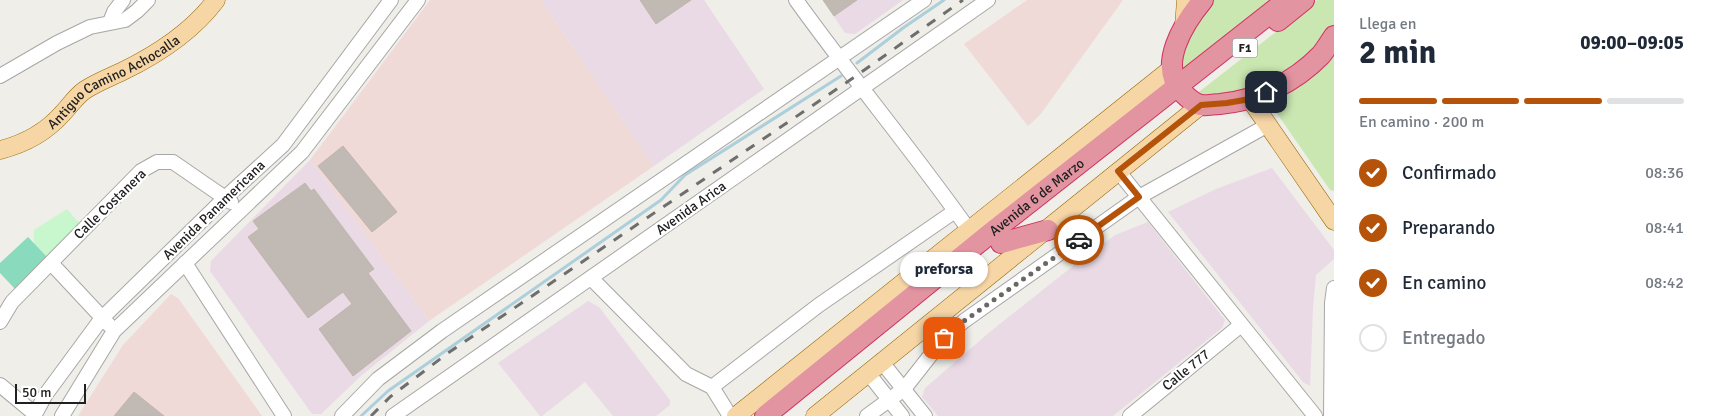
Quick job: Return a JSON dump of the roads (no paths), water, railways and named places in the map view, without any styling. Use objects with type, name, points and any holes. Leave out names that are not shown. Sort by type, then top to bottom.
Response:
[{"type":"highway","points":[[1203,0],[1184,27],[1175,50],[1184,89],[1227,103],[1250,99],[1292,79],[1321,54],[1334,36]]},
{"type":"highway","name":"Avenida 6 de Marzo","points":[[786,416],[1001,243],[1287,0]]},
{"type":"highway","name":"Avenida 6 de Marzo","points":[[765,416],[993,231],[1304,0]]},
{"type":"highway","points":[[1001,243],[1048,230]]},
{"type":"main road","name":"Antiguo Camino Achocalla","points":[[0,150],[20,144],[37,135],[52,125],[84,90],[124,71],[184,34],[207,12],[216,0]]},
{"type":"main road","points":[[1184,27],[1186,0]]},
{"type":"main road","name":"Avenida 6 de Marzo","points":[[815,416],[881,361],[1048,230],[1118,171],[1184,89]]},
{"type":"main road","name":"Avenida 6 de Marzo","points":[[736,416],[1055,163],[1184,89]]},
{"type":"main road","points":[[1250,99],[1332,215]]},
{"type":"street","points":[[110,22],[114,12],[123,0]]},
{"type":"street","points":[[0,76],[57,43],[90,27],[125,20],[148,0]]},
{"type":"street","name":"Avenida Panamericana","points":[[34,415],[46,394],[102,318],[226,197],[283,145],[392,0]]},
{"type":"street","name":"Avenida Panamericana","points":[[62,416],[114,331],[297,156],[418,0]]},
{"type":"street","points":[[796,0],[839,60],[863,87],[969,230]]},
{"type":"street","points":[[342,416],[378,380],[442,331],[924,0]]},
{"type":"street","name":"Avenida Arica","points":[[394,416],[988,0]]},
{"type":"street","points":[[379,16],[396,29]]},
{"type":"street","points":[[333,78],[349,90]]},
{"type":"street","points":[[867,416],[904,389],[944,338],[964,321],[1139,197],[1268,124]]},
{"type":"street","points":[[283,145],[297,156]]},
{"type":"street","name":"Calle Costanera","points":[[0,322],[12,302],[141,171],[157,162],[174,162],[226,197],[239,211]]},
{"type":"street","points":[[1118,171],[1315,416]]},
{"type":"street","points":[[712,387],[819,305],[955,211]]},
{"type":"street","points":[[51,263],[114,331]]},
{"type":"street","points":[[185,263],[284,416]]},
{"type":"street","points":[[591,278],[686,374],[712,387],[730,416]]},
{"type":"street","points":[[1331,416],[1332,303],[1334,288]]},
{"type":"street","name":"Calle 777","points":[[1130,416],[1242,325]]},
{"type":"street","points":[[881,361],[925,416]]},
{"type":"street","points":[[868,373],[902,416]]},
{"type":"street","points":[[0,385],[34,415]]},
{"type":"waterway","points":[[857,63],[944,0]]},
{"type":"waterway","points":[[361,416],[388,391],[661,200],[685,175],[841,76]]},
{"type":"railway","points":[[371,416],[390,397],[448,353],[853,78],[963,0]]},
{"type":"place","name":"preforsa","points":[[944,338]]}]
